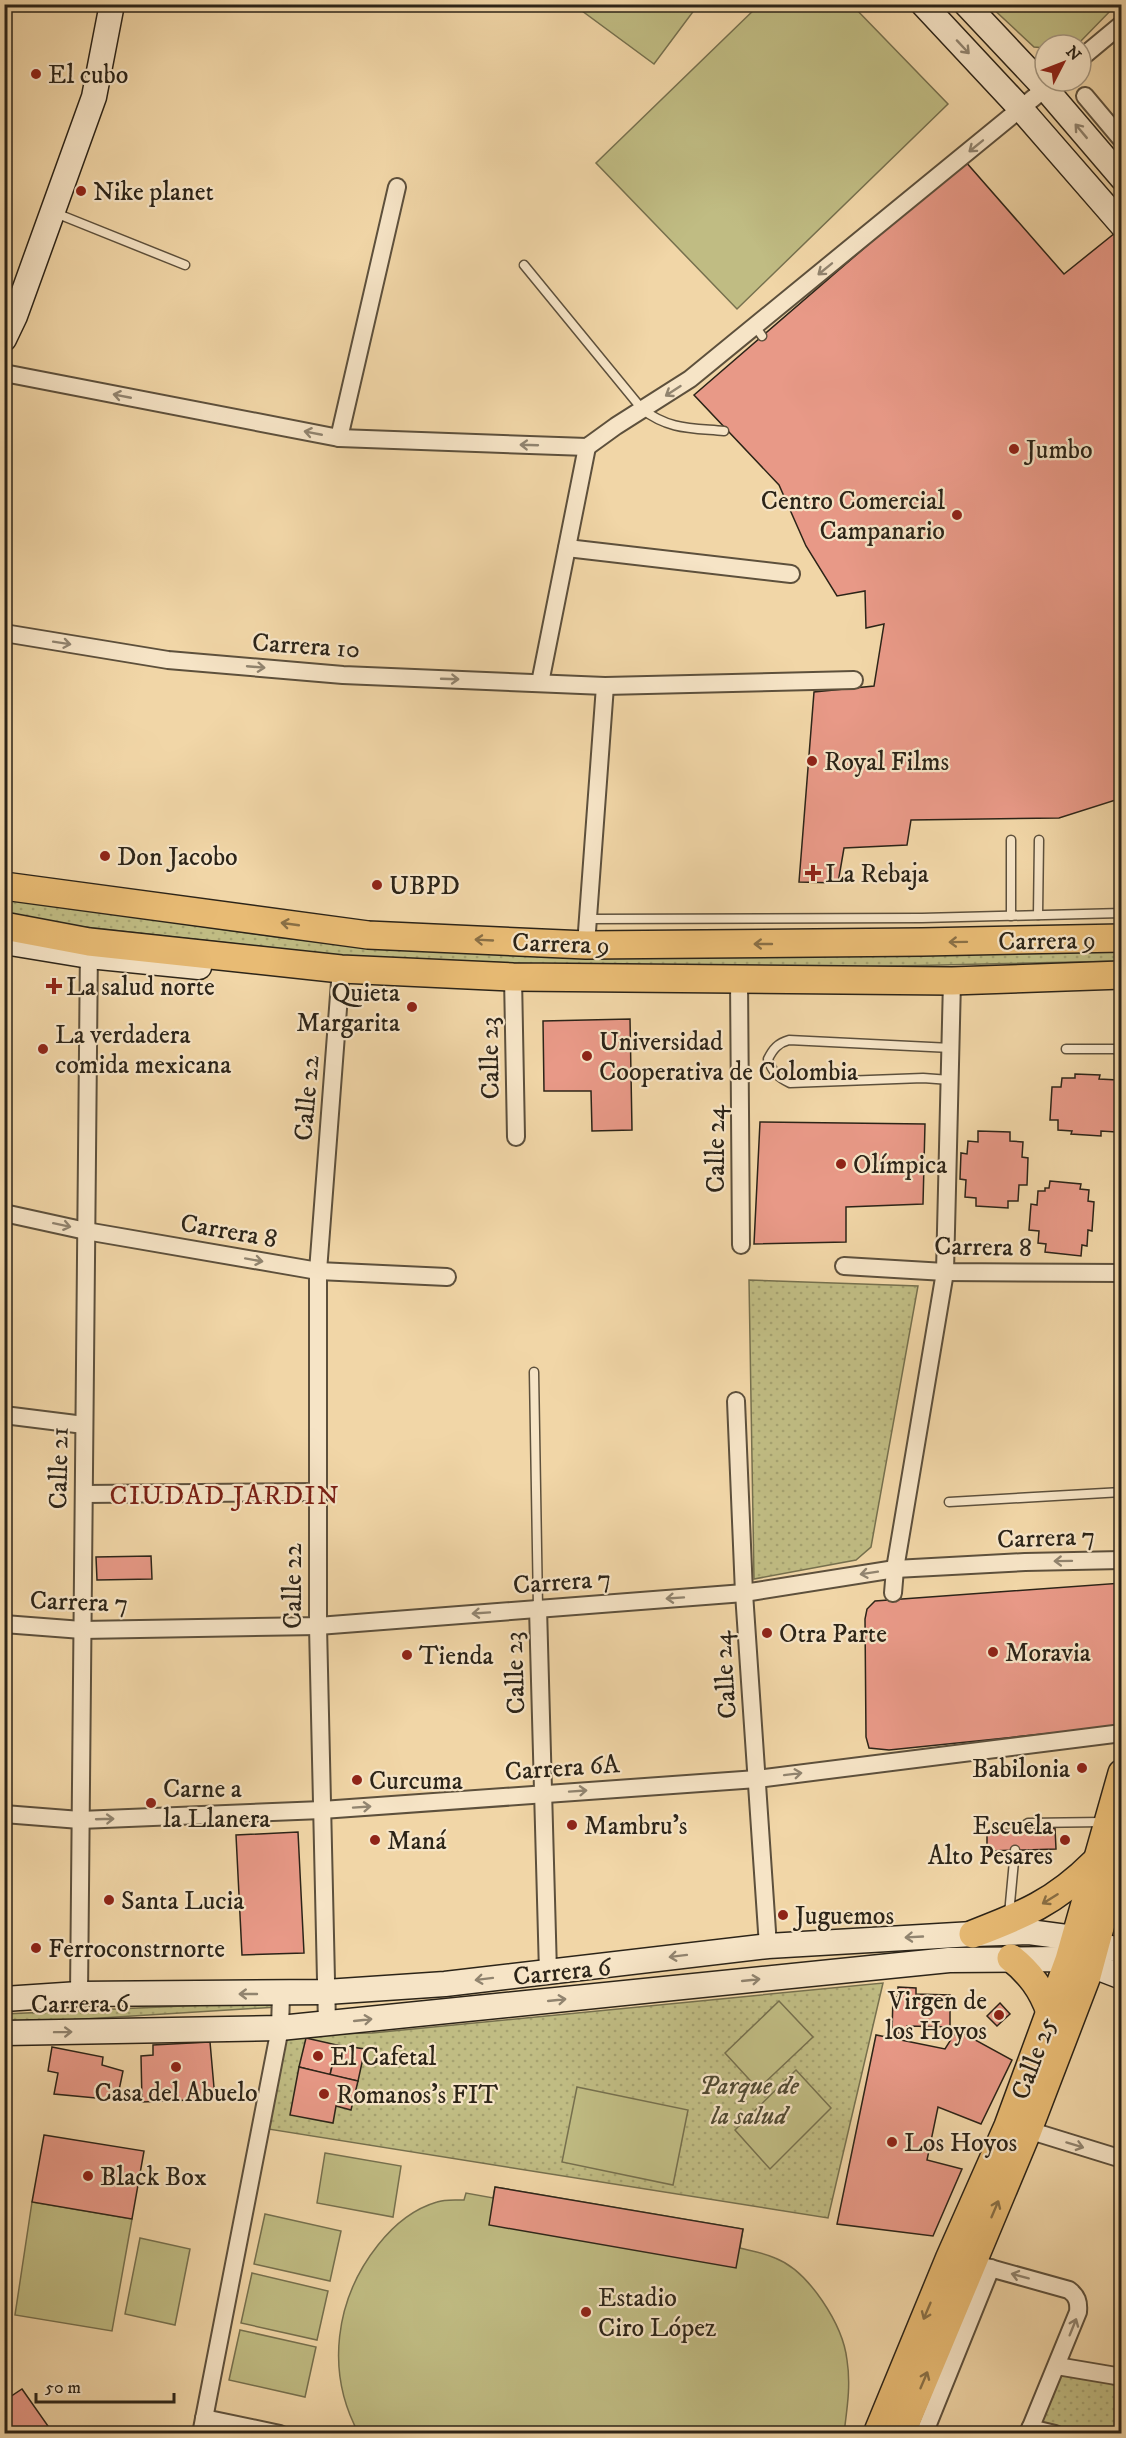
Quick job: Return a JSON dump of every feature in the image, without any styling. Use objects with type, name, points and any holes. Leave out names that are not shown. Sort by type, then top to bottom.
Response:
[{"type":"main road","points":[[4,339],[10,314],[53,212],[94,97],[112,4]]},
{"type":"main road","points":[[922,4],[1021,109],[1122,225]]},
{"type":"main road","points":[[966,4],[1033,69]]},
{"type":"main road","points":[[1055,93],[1120,177],[1096,196]]},
{"type":"main road","name":"Carrera 9","points":[[4,886],[368,934],[587,932],[922,942],[1122,938]]},
{"type":"main road","name":"Carrera 9","points":[[4,926],[89,949],[341,975],[512,982],[952,986],[1122,975]]},
{"type":"main road","points":[[4,942],[89,949]]},
{"type":"main road","points":[[952,986],[1122,988]]},
{"type":"main road","name":"Calle 25","points":[[877,2433],[950,2257],[1008,2126],[1050,2012],[1082,1951],[1095,1862],[1122,1773]]},
{"type":"main road","points":[[901,2433],[981,2266],[1028,2130],[1082,1951],[1122,1846]]},
{"type":"main road","points":[[973,1934],[1033,1910],[1056,1897],[1095,1862]]},
{"type":"main road","name":"Carrera 6","points":[[4,1999],[79,1994],[326,1992],[445,1984],[768,1946],[1029,1932],[1082,1951],[1122,1977]]},
{"type":"main road","name":"Carrera 6","points":[[4,2033],[280,2028],[949,1960],[1011,1958],[1082,1951],[1122,1952]]},
{"type":"main road","points":[[1011,1958],[1035,1982],[1050,2012]]},
{"type":"street","points":[[1093,48],[1122,24]]},
{"type":"street","points":[[4,373],[339,438],[587,447],[759,331],[1040,93]]},
{"type":"street","points":[[1085,96],[1122,140]]},
{"type":"street","points":[[339,438],[397,187]]},
{"type":"street","points":[[540,683],[587,447]]},
{"type":"street","points":[[567,548],[792,574]]},
{"type":"street","name":"Carrera 10","points":[[4,633],[168,660],[343,675],[606,686],[854,680]]},
{"type":"street","points":[[587,932],[606,686]]},
{"type":"street","name":"Calle 21","points":[[79,1994],[89,949]]},
{"type":"street","name":"Calle 22","points":[[327,2024],[318,1626],[318,1271],[341,975]]},
{"type":"street","name":"Calle 23","points":[[512,982],[516,1137]]},
{"type":"street","name":"Calle 24","points":[[739,984],[741,1245]]},
{"type":"street","points":[[893,1593],[895,1569],[945,1272],[952,986]]},
{"type":"street","name":"Carrera 8","points":[[4,1213],[86,1231],[318,1271],[447,1277]]},
{"type":"street","name":"Carrera 8","points":[[844,1266],[945,1272],[1122,1273]]},
{"type":"street","name":"Calle 24","points":[[736,1401],[744,1593],[768,1946]]},
{"type":"street","points":[[4,1415],[84,1425]]},
{"type":"street","points":[[84,1494],[318,1492]]},
{"type":"street","name":"Carrera 7","points":[[4,1624],[82,1630],[318,1626],[744,1593],[895,1569],[1122,1560]]},
{"type":"street","name":"Calle 23","points":[[538,1608],[548,1972]]},
{"type":"street","name":"Carrera 6A","points":[[4,1814],[80,1820],[322,1810],[757,1779],[1122,1733]]},
{"type":"street","points":[[280,2433],[203,2426],[280,2028],[281,1994]]},
{"type":"street","points":[[1028,2130],[1122,2159]]},
{"type":"street","points":[[924,2433],[981,2266],[1069,2290],[1079,2303],[1078,2312],[1057,2366],[1029,2431],[1055,2433]]},
{"type":"street","points":[[1057,2366],[1122,2377]]},
{"type":"lane","points":[[53,212],[185,265]]},
{"type":"lane","points":[[524,265],[642,409],[657,420],[676,427],[724,431]]},
{"type":"lane","points":[[1011,840],[1011,916]]},
{"type":"lane","points":[[1038,915],[1040,840]]},
{"type":"lane","points":[[587,932],[922,918],[1122,913]]},
{"type":"lane","points":[[950,1080],[923,1078],[790,1083],[779,1078],[771,1070],[768,1059],[772,1050],[780,1043],[789,1040],[951,1048]]},
{"type":"lane","points":[[1066,1049],[1115,1049],[1122,1054]]},
{"type":"lane","name":"Calle 23","points":[[534,1372],[538,1608]]},
{"type":"lane","points":[[948,1502],[1122,1492]]},
{"type":"lane","points":[[1019,1829],[1028,1823],[1107,1822]]},
{"type":"lane","points":[[1008,1920],[1016,1850]]},
{"type":"green space","points":[[574,5],[698,5],[654,64]]},
{"type":"green space","points":[[759,5],[852,5],[948,104],[737,309],[596,163]]},
{"type":"green space","points":[[989,5],[1116,5],[1089,33],[1033,33],[1033,46]]},
{"type":"green space","points":[[4,898],[283,938],[355,946],[1121,947],[1121,961],[853,967],[565,965],[354,957],[58,924],[5,914]]},
{"type":"green space","points":[[749,1280],[918,1286],[871,1547],[856,1560],[754,1579]]},
{"type":"green space","name":"Parque de la salud","points":[[883,1983],[828,2218],[268,2129],[287,2035],[372,2033]]},
{"type":"green space","points":[[779,2001],[813,2037],[758,2089],[725,2053]]},
{"type":"green space","points":[[275,2002],[277,2007],[5,2024],[4,2014]]},
{"type":"green space","points":[[796,2070],[831,2108],[770,2169],[735,2130]]},
{"type":"green space","points":[[577,2087],[688,2110],[673,2185],[562,2162]]},
{"type":"green space","points":[[325,2153],[401,2166],[393,2217],[317,2203]]},
{"type":"green space","name":"Estadio Ciro López","points":[[495,2187],[743,2229],[740,2248],[771,2256],[800,2274],[822,2301],[839,2331],[847,2360],[849,2379],[844,2433],[359,2434],[348,2410],[339,2361],[344,2312],[363,2266],[384,2238],[412,2214],[440,2201],[464,2200],[466,2193],[493,2198]]},
{"type":"green space","points":[[32,2202],[132,2219],[112,2331],[15,2315]]},
{"type":"green space","points":[[265,2214],[341,2231],[330,2281],[254,2264]]},
{"type":"green space","points":[[140,2238],[190,2249],[175,2325],[125,2314]]},
{"type":"green space","points":[[252,2273],[328,2291],[317,2340],[241,2323]]},
{"type":"green space","points":[[240,2330],[316,2347],[305,2397],[229,2380]]},
{"type":"green space","points":[[1059,2373],[1121,2383],[1121,2433],[1067,2432],[1047,2425],[1040,2419]]},
{"type":"building","name":"Centro Comercial Campanario","points":[[965,161],[1064,274],[1115,233],[1122,241],[1122,798],[1059,818],[911,820],[907,845],[844,848],[838,883],[799,882],[814,692],[874,686],[884,624],[866,628],[865,591],[837,596],[806,546],[779,485],[694,395]]},
{"type":"building","name":"Universidad Cooperativa de Colombia","points":[[630,1019],[632,1130],[592,1131],[591,1091],[544,1091],[543,1021]]},
{"type":"building","points":[[1075,1074],[1100,1075],[1099,1079],[1118,1080],[1117,1089],[1122,1089],[1122,1123],[1117,1122],[1116,1132],[1101,1131],[1101,1136],[1071,1134],[1072,1131],[1058,1130],[1058,1120],[1050,1120],[1052,1087],[1061,1087],[1062,1078],[1075,1078]]},
{"type":"building","name":"Olímpica","points":[[760,1122],[925,1124],[923,1204],[846,1207],[846,1242],[754,1244]]},
{"type":"building","points":[[978,1131],[1010,1132],[1010,1141],[1023,1142],[1022,1157],[1028,1158],[1027,1185],[1019,1185],[1018,1201],[1008,1201],[1008,1208],[976,1206],[976,1198],[965,1197],[966,1180],[960,1179],[961,1153],[967,1154],[968,1141],[978,1142]]},
{"type":"building","points":[[1050,1181],[1081,1184],[1080,1189],[1089,1190],[1088,1201],[1094,1202],[1092,1231],[1088,1230],[1087,1246],[1082,1245],[1081,1256],[1045,1252],[1046,1244],[1038,1243],[1039,1231],[1029,1230],[1031,1204],[1037,1205],[1038,1191],[1045,1191],[1045,1188],[1049,1188]]},
{"type":"building","points":[[151,1556],[152,1579],[97,1580],[96,1557]]},
{"type":"building","name":"Moravia","points":[[1122,1583],[1121,1726],[889,1750],[869,1748],[866,1737],[865,1619],[867,1609],[875,1601]]},
{"type":"building","points":[[1055,1828],[1056,1849],[987,1851],[987,1830]]},
{"type":"building","points":[[298,1832],[304,1953],[242,1955],[236,1835]]},
{"type":"building","points":[[898,1987],[916,1988],[916,1994],[950,1995],[950,2027],[907,2026],[906,2033],[892,2033],[893,1997],[898,1997]]},
{"type":"building","name":"Virgen de los Hoyos","points":[[1000,2003],[1010,2014],[997,2026],[987,2016]]},
{"type":"building","name":"Los Hoyos","points":[[957,2030],[1012,2060],[981,2124],[938,2107],[927,2160],[962,2169],[933,2236],[837,2224],[876,2035],[945,2049]]},
{"type":"building","name":"El Cafetal","points":[[306,2038],[337,2045],[330,2075],[299,2067]]},
{"type":"building","name":"Casa del Abuelo","points":[[210,2042],[215,2099],[142,2102],[141,2056],[153,2055],[153,2045]]},
{"type":"building","points":[[337,2045],[365,2049],[358,2081],[330,2075]]},
{"type":"building","points":[[52,2047],[103,2057],[102,2065],[123,2071],[117,2100],[54,2094],[58,2073],[48,2071]]},
{"type":"building","name":"Romanos's FIT","points":[[299,2067],[358,2081],[351,2110],[336,2106],[333,2123],[290,2115]]},
{"type":"building","name":"Black Box","points":[[44,2135],[144,2151],[132,2219],[32,2202]]},
{"type":"building","points":[[495,2187],[743,2229],[736,2268],[489,2225]]},
{"type":"building","points":[[22,2389],[48,2426],[37,2434],[13,2434],[4,2421],[4,2401]]},
{"type":"place","name":"El cubo","points":[[36,74]]},
{"type":"place","name":"Nike planet","points":[[81,191]]},
{"type":"place","name":"Jumbo","points":[[1014,449]]},
{"type":"place","name":"Centro Comercial Campanario","points":[[957,515]]},
{"type":"place","name":"Royal Films","points":[[812,761]]},
{"type":"place","name":"Don Jacobo","points":[[105,856]]},
{"type":"place","name":"La Rebaja","points":[[813,873]]},
{"type":"place","name":"UBPD","points":[[377,885]]},
{"type":"place","name":"La salud norte","points":[[54,986]]},
{"type":"place","name":"Quieta Margarita","points":[[412,1007]]},
{"type":"place","name":"La verdadera comida mexicana","points":[[43,1049]]},
{"type":"place","name":"Universidad Cooperativa de Colombia","points":[[587,1056]]},
{"type":"place","name":"Olímpica","points":[[841,1164]]},
{"type":"place","name":"Otra Parte","points":[[767,1633]]},
{"type":"place","name":"Moravia","points":[[993,1652]]},
{"type":"place","name":"Tienda","points":[[407,1655]]},
{"type":"place","name":"Babilonia","points":[[1082,1768]]},
{"type":"place","name":"Curcuma","points":[[357,1780]]},
{"type":"place","name":"Carne a la Llanera","points":[[151,1803]]},
{"type":"place","name":"Mambru's","points":[[572,1825]]},
{"type":"place","name":"Maná","points":[[375,1840]]},
{"type":"place","name":"Escuela Alto Pesares","points":[[1065,1840]]},
{"type":"place","name":"Santa Lucia","points":[[109,1900]]},
{"type":"place","name":"Juguemos","points":[[783,1915]]},
{"type":"place","name":"Ferroconstrnorte","points":[[36,1948]]},
{"type":"place","name":"Virgen de los Hoyos","points":[[999,2015]]},
{"type":"place","name":"El Cafetal","points":[[318,2056]]},
{"type":"place","name":"Casa del Abuelo","points":[[176,2067]]},
{"type":"place","name":"Romanos's FIT","points":[[324,2094]]},
{"type":"place","name":"Los Hoyos","points":[[892,2142]]},
{"type":"place","name":"Black Box","points":[[88,2176]]},
{"type":"place","name":"Estadio Ciro López","points":[[586,2312]]},
{"type":"district","name":"CIUDAD JARDIN","points":[[225,1495]]}]
